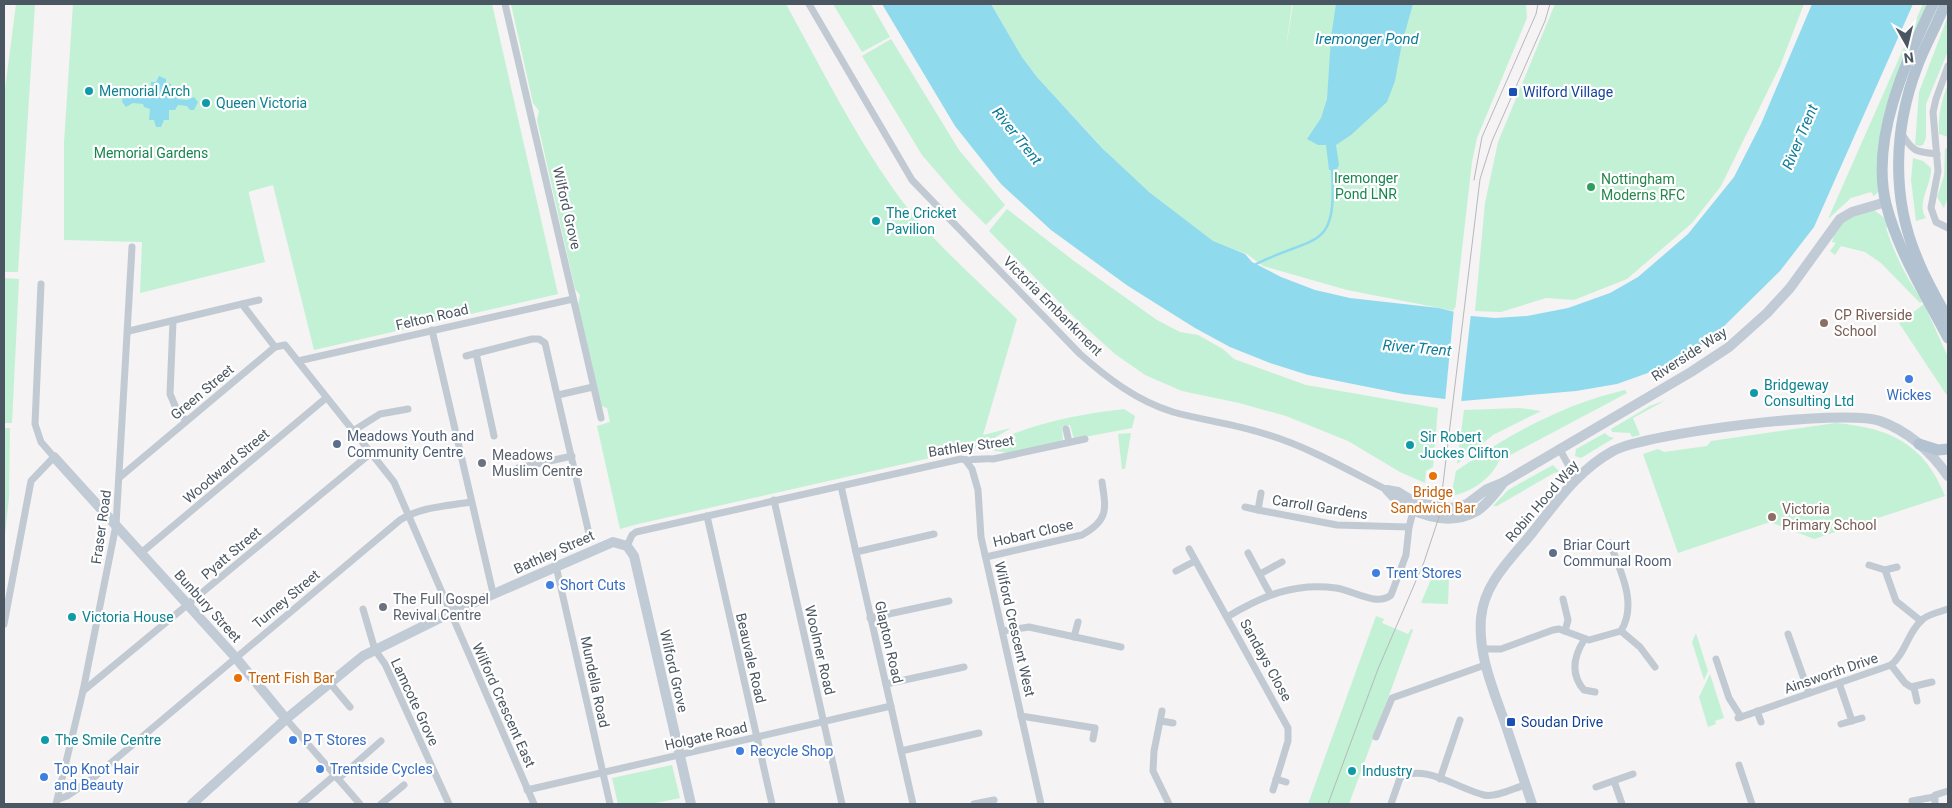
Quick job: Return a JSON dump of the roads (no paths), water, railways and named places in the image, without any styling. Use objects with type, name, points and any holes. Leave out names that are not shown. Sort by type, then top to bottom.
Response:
[{"type":"main road","points":[[1933,4],[1906,62],[1891,108],[1883,169],[1886,202],[1905,257],[1948,338]]},
{"type":"main road","points":[[1945,4],[1918,65],[1909,92],[1900,132],[1899,168],[1904,216],[1916,257],[1948,319]]},
{"type":"main road","points":[[1886,202],[1891,200],[1891,184],[1899,168]]},
{"type":"main road","points":[[1919,444],[1938,450],[1948,449]]},
{"type":"street","name":"Wilford Grove","points":[[505,4],[601,418]]},
{"type":"street","name":"Victoria Embankment","points":[[809,4],[912,180],[1080,354],[1109,379],[1139,398],[1172,412],[1262,433],[1302,447],[1341,464],[1402,499]]},
{"type":"street","points":[[1948,66],[1933,112],[1938,170],[1931,208],[1936,222],[1948,228]]},
{"type":"street","points":[[1900,132],[1909,147],[1916,152],[1937,154]]},
{"type":"street","name":"Riverside Way","points":[[1402,499],[1439,518],[1466,515],[1483,506],[1504,482],[1691,372],[1729,347],[1767,313],[1784,294],[1840,219],[1852,212],[1886,202]]},
{"type":"street","name":"Fraser Road","points":[[58,801],[83,691],[116,525],[129,331],[132,247]]},
{"type":"street","name":"Bunbury Street","points":[[40,284],[34,411],[36,428],[41,442],[236,658],[360,804]]},
{"type":"street","name":"Felton Road","points":[[298,361],[573,299]]},
{"type":"street","points":[[129,331],[259,300]]},
{"type":"street","points":[[242,304],[275,347],[285,345],[298,361]]},
{"type":"street","points":[[173,321],[170,394],[176,408],[186,422]]},
{"type":"street","points":[[432,330],[492,593]]},
{"type":"street","points":[[466,356],[532,339],[542,341],[548,350],[590,538]]},
{"type":"street","name":"Green Street","points":[[120,477],[275,347]]},
{"type":"street","points":[[476,353],[494,436]]},
{"type":"street","name":"Wilford Crescent East","points":[[298,361],[326,398],[392,477],[534,804]]},
{"type":"street","points":[[558,395],[594,387]]},
{"type":"street","name":"Woodward Street","points":[[141,553],[326,398]]},
{"type":"street","points":[[353,431],[380,414],[408,409]]},
{"type":"street","name":"Robin Hood Way","points":[[1532,804],[1485,665],[1482,649],[1483,610],[1496,578],[1576,479],[1599,459],[1631,443],[1812,417],[1844,416],[1879,420],[1908,435],[1947,472]]},
{"type":"street","points":[[1066,429],[1069,442]]},
{"type":"street","name":"Bathley Street","points":[[192,804],[286,719],[349,666],[375,650],[450,613],[605,544],[618,542],[627,546],[632,535],[636,532],[961,459],[966,460],[979,457],[993,459],[1085,439]]},
{"type":"street","points":[[1559,448],[1576,479]]},
{"type":"street","name":"Pyatt Street","points":[[83,691],[371,453]]},
{"type":"street","points":[[518,468],[572,456]]},
{"type":"street","points":[[4,624],[31,481],[54,457]]},
{"type":"street","name":"Wilford Crescent West","points":[[966,460],[972,470],[978,490],[981,537],[1041,804]]},
{"type":"street","name":"Hobart Close","points":[[986,557],[1082,535],[1093,529],[1100,523],[1106,507],[1102,482]]},
{"type":"street","name":"Glapton Road","points":[[841,486],[913,804]]},
{"type":"street","name":"Carroll Gardens","points":[[1258,510],[1261,494]]},
{"type":"street","name":"Woolmer Road","points":[[774,500],[842,804]]},
{"type":"street","name":"Turney Street","points":[[58,801],[93,778],[409,514],[471,502]]},
{"type":"street","points":[[1227,617],[1270,594],[1306,586],[1339,588],[1378,600],[1387,598],[1391,595],[1406,555],[1409,527],[1415,507]]},
{"type":"street","name":"Carroll Gardens","points":[[1245,508],[1337,525],[1409,527]]},
{"type":"street","name":"Beauvale Road","points":[[707,516],[772,804]]},
{"type":"street","points":[[856,552],[934,534]]},
{"type":"street","points":[[1482,649],[1501,649],[1549,630],[1559,629],[1584,640],[1595,640],[1621,631],[1627,618],[1630,603],[1610,543]]},
{"type":"street","name":"Wilford Grove","points":[[627,546],[634,556],[690,804]]},
{"type":"street","name":"Sandays Close","points":[[1189,549],[1289,732],[1273,790]]},
{"type":"street","points":[[1248,554],[1270,594]]},
{"type":"street","points":[[1176,571],[1195,561]]},
{"type":"street","points":[[1260,574],[1282,562]]},
{"type":"street","points":[[1869,564],[1885,570],[1898,566]]},
{"type":"street","name":"Mundella Road","points":[[556,566],[610,804]]},
{"type":"street","points":[[1885,570],[1896,601],[1921,621],[1929,615],[1948,609]]},
{"type":"street","points":[[1564,599],[1568,620],[1565,631]]},
{"type":"street","points":[[870,618],[949,601]]},
{"type":"street","name":"Lamcote Grove","points":[[363,609],[375,650],[385,664],[449,804]]},
{"type":"street","name":"Ainsworth Drive","points":[[1716,659],[1729,698],[1740,717],[1892,665],[1921,621]]},
{"type":"street","points":[[1074,637],[1078,622]]},
{"type":"street","points":[[1003,631],[1029,627],[1121,648]]},
{"type":"street","points":[[1621,631],[1640,647],[1655,667]]},
{"type":"street","points":[[1788,634],[1809,693]]},
{"type":"street","points":[[1584,640],[1576,653],[1575,673],[1584,690],[1595,692]]},
{"type":"street","points":[[1376,737],[1392,698],[1485,665]]},
{"type":"street","points":[[1892,665],[1905,683],[1914,688],[1932,682]]},
{"type":"street","points":[[886,684],[964,667]]},
{"type":"street","points":[[329,682],[350,707]]},
{"type":"street","points":[[1839,683],[1852,721]]},
{"type":"street","points":[[1914,688],[1917,701]]},
{"type":"street","name":"Holgate Road","points":[[527,790],[891,706]]},
{"type":"street","points":[[1162,711],[1154,751],[1153,772],[1169,804]]},
{"type":"street","points":[[1757,711],[1761,722]]},
{"type":"street","points":[[1022,716],[1095,728],[1092,739]]},
{"type":"street","points":[[1841,724],[1862,718]]},
{"type":"street","points":[[1440,779],[1460,720]]},
{"type":"street","points":[[1161,721],[1173,723]]},
{"type":"street","points":[[901,751],[979,733]]},
{"type":"street","points":[[301,804],[381,741]]},
{"type":"street","points":[[1740,766],[1752,804]]},
{"type":"street","points":[[1391,804],[1398,782],[1407,774],[1420,773],[1484,795],[1525,785]]},
{"type":"street","points":[[1596,787],[1633,774]]},
{"type":"street","points":[[1276,779],[1286,782]]},
{"type":"street","points":[[1614,781],[1622,804]]},
{"type":"street","points":[[381,804],[404,785]]},
{"type":"street","points":[[1912,801],[1934,801],[1938,793],[1948,791]]},
{"type":"street","points":[[1483,804],[1484,795]]},
{"type":"street","points":[[974,804],[994,800]]},
{"type":"water","name":"River Trent","points":[[882,4],[991,4],[1022,57],[1037,77],[1103,149],[1149,192],[1213,241],[1245,254],[1252,262],[1281,277],[1315,290],[1350,298],[1439,308],[1471,316],[1495,318],[1527,316],[1568,308],[1610,293],[1638,277],[1688,234],[1734,177],[1761,124],[1812,4],[1913,4],[1814,227],[1780,271],[1713,337],[1673,364],[1617,384],[1576,391],[1462,401],[1403,394],[1308,375],[1270,363],[1230,347],[1195,328],[1128,286],[1051,230],[1001,184],[955,126]]},
{"type":"water","name":"Iremonger Pond","points":[[1336,4],[1413,4],[1402,43],[1395,81],[1387,102],[1351,135],[1336,145],[1339,165],[1337,169],[1329,170],[1326,145],[1318,145],[1307,139],[1321,118],[1327,99],[1331,37]]},
{"type":"water","points":[[159,76],[166,79],[166,83],[171,84],[171,93],[176,95],[178,99],[187,100],[194,97],[198,102],[194,110],[190,110],[187,106],[178,105],[175,110],[169,110],[169,120],[164,120],[161,127],[156,127],[154,120],[149,120],[150,109],[144,107],[143,104],[133,103],[126,107],[122,102],[123,95],[130,94],[133,98],[142,98],[145,94],[150,93],[151,82],[156,82]]},
{"type":"waterway","points":[[1256,264],[1308,243],[1319,236],[1326,228],[1331,215],[1333,196],[1332,170]]},
{"type":"tram line","points":[[1474,180],[1482,137],[1536,14],[1538,4]]},
{"type":"tram line","points":[[1328,804],[1378,669],[1424,562],[1439,517],[1480,179],[1492,141],[1545,21],[1550,4]]},
{"type":"place","name":"Memorial Arch","points":[[89,91]]},
{"type":"place","name":"Wilford Village","points":[[1513,92]]},
{"type":"place","name":"Queen Victoria","points":[[206,103]]},
{"type":"place","name":"Nottingham Moderns RFC","points":[[1591,187]]},
{"type":"place","name":"The Cricket Pavilion","points":[[876,221]]},
{"type":"place","name":"CP Riverside School","points":[[1824,323]]},
{"type":"place","name":"Wickes","points":[[1909,379]]},
{"type":"place","name":"Bridgeway Consulting Ltd","points":[[1754,393]]},
{"type":"place","name":"Meadows Youth and Community Centre","points":[[337,444]]},
{"type":"place","name":"Sir Robert Juckes Clifton","points":[[1410,445]]},
{"type":"place","name":"Meadows Muslim Centre","points":[[482,463]]},
{"type":"place","name":"Bridge Sandwich Bar","points":[[1433,476]]},
{"type":"place","name":"Victoria Primary School","points":[[1772,517]]},
{"type":"place","name":"Briar Court Communal Room","points":[[1553,553]]},
{"type":"place","name":"Trent Stores","points":[[1376,573]]},
{"type":"place","name":"Short Cuts","points":[[550,585]]},
{"type":"place","name":"The Full Gospel Revival Centre","points":[[383,607]]},
{"type":"place","name":"Victoria House","points":[[72,617]]},
{"type":"place","name":"Trent Fish Bar","points":[[238,678]]},
{"type":"place","name":"Soudan Drive","points":[[1511,722]]},
{"type":"place","name":"The Smile Centre","points":[[45,740]]},
{"type":"place","name":"P T Stores","points":[[293,740]]},
{"type":"place","name":"Recycle Shop","points":[[740,751]]},
{"type":"place","name":"Trentside Cycles","points":[[320,769]]},
{"type":"place","name":"Industry","points":[[1352,771]]},
{"type":"place","name":"Top Knot Hair and Beauty","points":[[44,777]]},
{"type":"park label","name":"Memorial Gardens","points":[[151,153]]},
{"type":"park label","name":"Iremonger Pond LNR","points":[[1366,186]]}]
